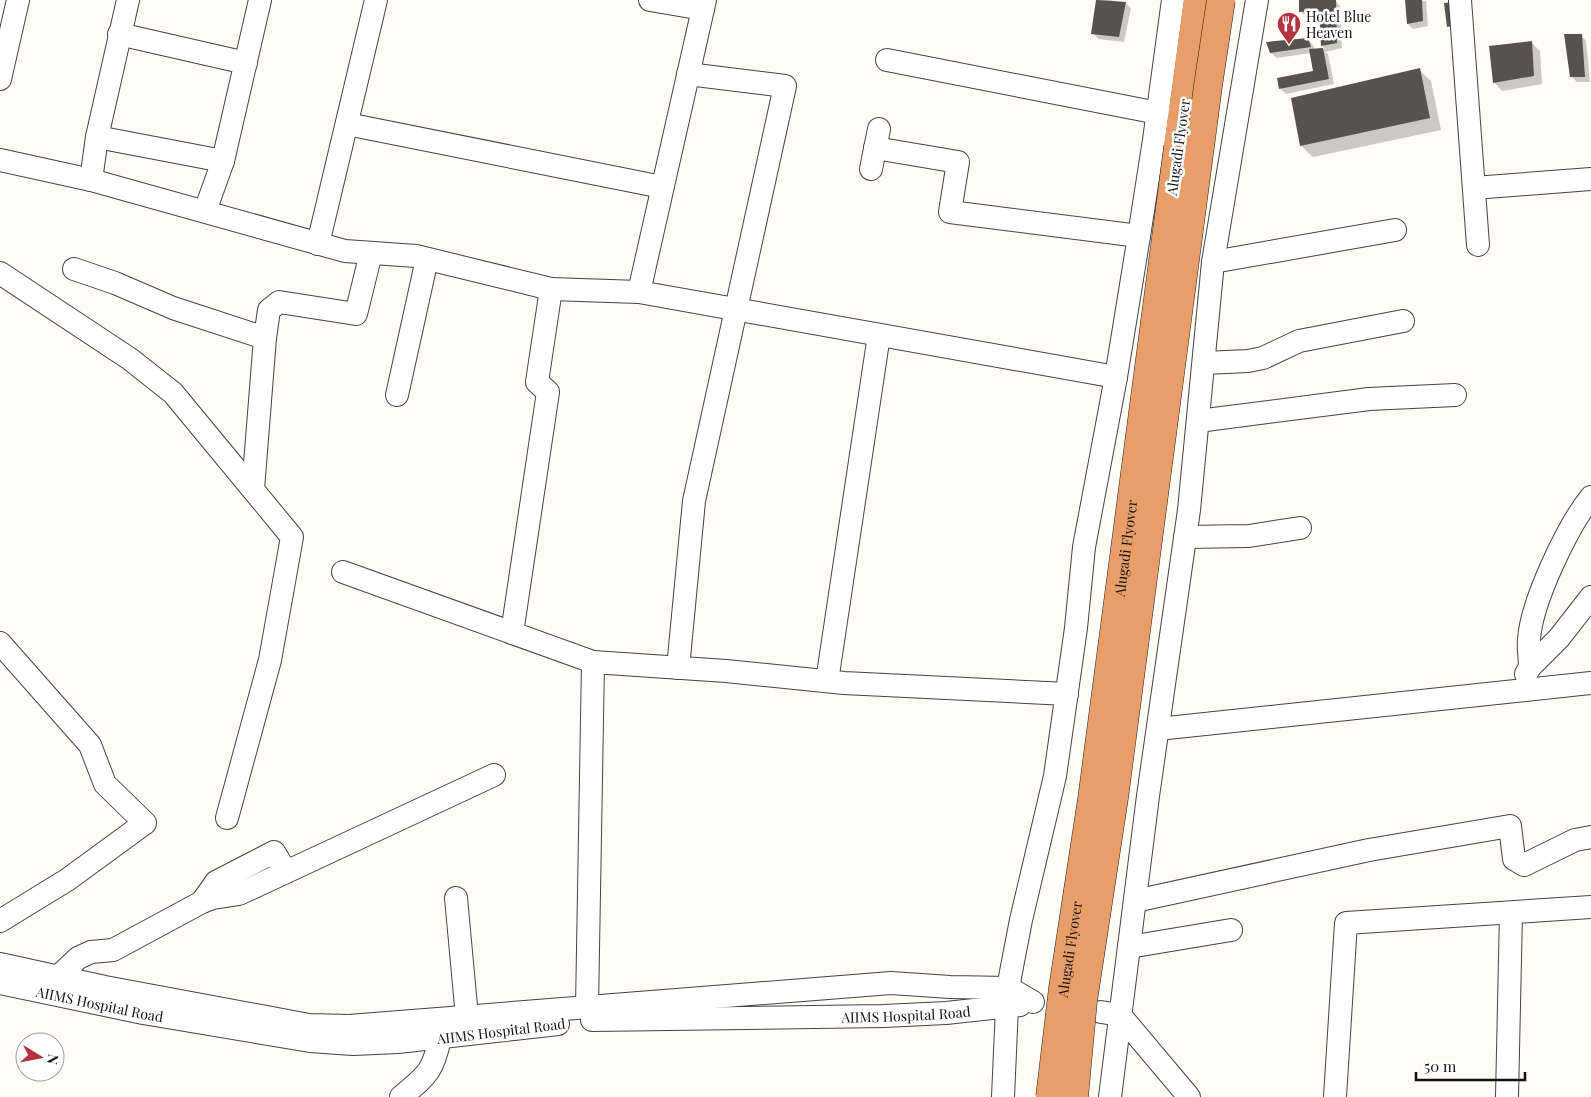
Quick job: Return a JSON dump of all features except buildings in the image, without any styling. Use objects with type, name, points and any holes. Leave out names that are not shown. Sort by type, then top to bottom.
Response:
[{"type":"highway","name":"Alugadi Flyover","points":[[1050,1097],[1063,988],[1092,799],[1198,0]]},
{"type":"highway","name":"Alugadi Flyover","points":[[1074,1097],[1083,1001],[1114,798],[1221,0]]},
{"type":"street","points":[[0,79],[18,0]]},
{"type":"street","points":[[91,180],[97,137],[128,0]]},
{"type":"street","points":[[205,211],[223,161],[260,0]]},
{"type":"street","points":[[318,244],[376,0]]},
{"type":"street","points":[[638,292],[704,5],[650,0]]},
{"type":"street","points":[[1003,1097],[1008,998],[1021,920],[1055,776],[1076,628],[1084,547],[1116,377],[1139,236],[1173,0]]},
{"type":"street","points":[[1110,1097],[1110,1014],[1128,947],[1185,536],[1213,262],[1257,0]]},
{"type":"street","points":[[1460,0],[1478,245]]},
{"type":"street","points":[[119,34],[246,63]]},
{"type":"street","points":[[887,60],[1158,113]]},
{"type":"street","points":[[678,668],[694,501],[785,86],[688,74]]},
{"type":"street","points":[[346,124],[662,187]]},
{"type":"street","points":[[97,137],[223,161]]},
{"type":"street","points":[[875,148],[958,162],[950,212],[1139,236]]},
{"type":"street","points":[[0,160],[91,180],[345,251],[416,256],[551,289],[638,292],[1116,377]]},
{"type":"street","points":[[1474,188],[1591,179]]},
{"type":"street","points":[[1213,262],[1395,230]]},
{"type":"street","points":[[253,489],[269,310],[279,302],[356,314],[371,253]]},
{"type":"street","points":[[397,396],[427,259]]},
{"type":"street","points":[[74,269],[115,283],[173,308],[265,338]]},
{"type":"street","points":[[0,273],[130,359],[173,393],[292,537],[270,660],[226,818]]},
{"type":"street","points":[[512,633],[548,392],[537,382],[551,289]]},
{"type":"street","points":[[1204,363],[1248,361],[1263,358],[1299,341],[1403,321]]},
{"type":"street","points":[[826,681],[879,335]]},
{"type":"street","points":[[1198,421],[1369,399],[1455,395]]},
{"type":"street","points":[[1530,667],[1528,640],[1537,598],[1565,540],[1591,497]]},
{"type":"street","points":[[1185,536],[1249,536],[1300,528]]},
{"type":"street","points":[[344,572],[592,662],[726,670],[826,681],[1067,694]]},
{"type":"street","points":[[1515,692],[1530,667],[1560,638],[1591,597]]},
{"type":"street","points":[[0,643],[90,745],[105,784],[145,824],[67,880],[0,921]]},
{"type":"street","points":[[587,1007],[592,662]]},
{"type":"street","points":[[1158,729],[1591,683]]},
{"type":"street","points":[[59,976],[78,958],[91,952],[113,950],[202,902],[213,898],[239,894],[494,775]]},
{"type":"street","points":[[1134,901],[1369,850],[1510,826],[1514,859],[1524,865],[1575,840],[1591,837]]},
{"type":"street","points":[[456,898],[465,1023]]},
{"type":"street","points":[[1335,1097],[1346,923],[1591,906]]},
{"type":"street","points":[[1507,1097],[1511,913]]},
{"type":"street","points":[[1128,947],[1230,930]]},
{"type":"street","points":[[104,987],[102,973],[113,950]]},
{"type":"street","name":"AIIMS Hospital Road","points":[[0,964],[104,987],[309,1025],[349,1026],[588,1020],[884,1016],[946,1013],[1008,998]]},
{"type":"street","name":"AIIMS Hospital Road","points":[[0,983],[143,1013],[310,1042],[353,1044],[440,1038],[465,1023],[587,1007],[892,983],[950,987],[1008,998]]},
{"type":"street","points":[[1110,1014],[1189,1097]]},
{"type":"street","points":[[402,1097],[433,1066],[440,1038]]},
{"type":"place","name":"Hotel Blue Heaven","points":[[1289,45]]}]
